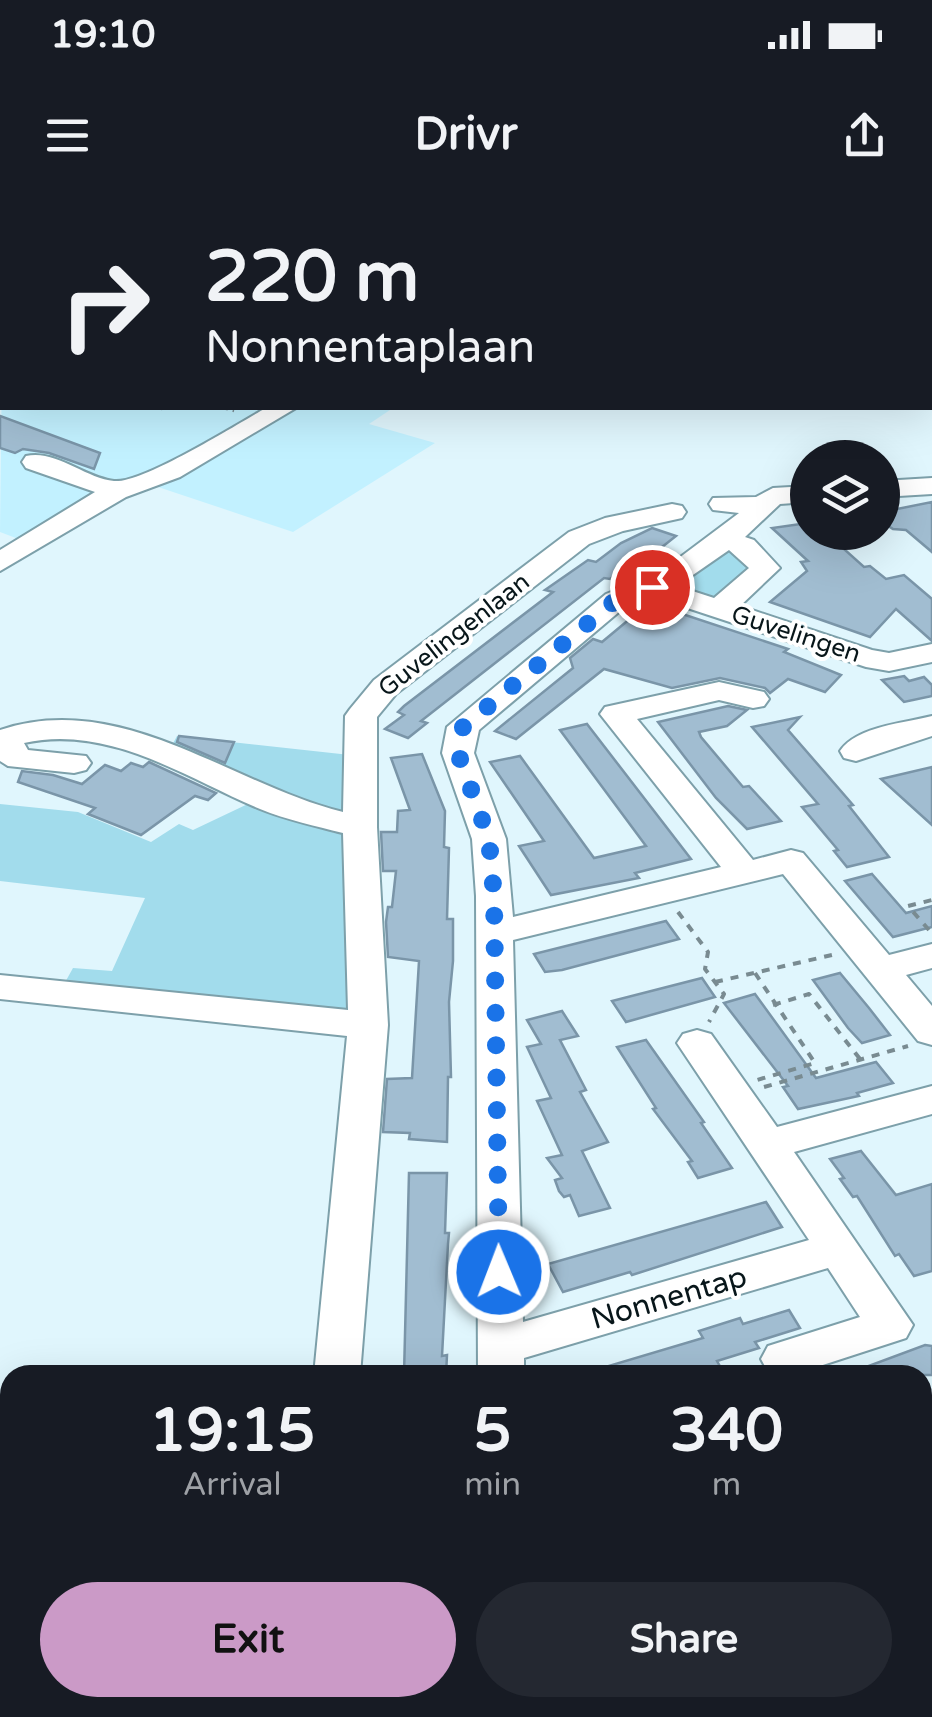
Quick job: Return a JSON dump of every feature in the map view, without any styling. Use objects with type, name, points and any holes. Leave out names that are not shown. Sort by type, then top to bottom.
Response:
[{"type":"street","points":[[0,562],[116,490],[171,470],[280,410]]},
{"type":"street","points":[[36,462],[116,490]]},
{"type":"street","points":[[900,488],[932,486]]},
{"type":"street","points":[[500,1361],[494,896],[489,839],[458,753],[463,727],[616,600],[652,587],[725,522],[760,513],[773,496],[790,495]]},
{"type":"street","name":"Guvelingenlaan","points":[[338,1365],[368,1025],[358,726],[374,697],[579,538],[615,524],[672,512]]},
{"type":"street","name":"Guvelingen","points":[[719,609],[766,568],[725,522]]},
{"type":"street","name":"Guvelingen","points":[[652,587],[866,658],[889,662],[932,653]]},
{"type":"street","points":[[631,688],[664,702]]},
{"type":"street","points":[[744,872],[616,714],[726,690],[754,699]]},
{"type":"street","points":[[856,750],[886,737],[932,726]]},
{"type":"street","points":[[74,763],[20,759],[9,752],[7,744],[12,736],[46,728],[138,742],[273,802],[360,827]]},
{"type":"street","points":[[492,934],[791,862],[922,1019]]},
{"type":"street","points":[[879,967],[932,956]]},
{"type":"street","points":[[0,988],[368,1025]]},
{"type":"street","points":[[697,1044],[743,1093],[766,1145],[890,1325],[784,1359]]},
{"type":"street","points":[[766,1145],[932,1100]]},
{"type":"street","name":"Nonnentap","points":[[500,1361],[837,1249]]},
{"type":"path","points":[[664,892],[708,952],[705,969],[724,994],[697,1044]]},
{"type":"path","points":[[932,900],[908,906],[932,934]]},
{"type":"path","points":[[715,982],[840,954],[879,967]]},
{"type":"path","points":[[743,1093],[748,1082],[815,1063],[755,973]]},
{"type":"path","points":[[773,1005],[808,994],[861,1059]]},
{"type":"path","points":[[743,1093],[861,1059],[922,1019]]},
{"type":"shaded area","points":[[1,410],[390,410],[369,424],[435,443],[293,532],[149,484],[37,546],[0,532]]},
{"type":"shaded area","points":[[730,547],[755,567],[716,602],[689,594],[682,582]]},
{"type":"shaded area","points":[[177,736],[350,755],[351,818],[169,751]]},
{"type":"shaded area","points":[[252,802],[349,831],[360,1014],[63,986],[73,968],[112,971],[145,898],[0,881],[0,804],[78,812],[151,842],[179,824],[193,830]]},
{"type":"building","points":[[0,416],[100,453],[94,469],[49,453],[23,449],[15,453],[0,448]]},
{"type":"building","points":[[932,502],[932,552],[906,530],[900,530],[900,508]]},
{"type":"building","points":[[790,526],[790,544],[772,528]]},
{"type":"building","points":[[652,528],[676,536],[638,566],[630,563],[610,579],[604,578],[421,721],[427,723],[408,738],[385,729],[404,715],[398,712],[404,706],[553,592],[545,590],[588,560],[596,562],[621,543]]},
{"type":"building","points":[[796,550],[845,550],[886,579],[904,575],[932,599],[932,641],[896,609],[870,637],[770,602],[807,571],[801,562],[808,561]]},
{"type":"building","points":[[649,603],[788,649],[784,652],[841,675],[825,692],[788,679],[770,693],[765,688],[720,678],[672,688],[604,669],[516,739],[495,731],[573,668],[570,658],[593,639],[602,642]]},
{"type":"building","points":[[904,676],[909,681],[924,677],[932,685],[932,696],[904,702],[882,680]]},
{"type":"building","points":[[728,706],[747,710],[727,726],[699,732],[701,737],[743,787],[749,786],[781,821],[747,829],[716,798],[658,722]]},
{"type":"building","points":[[800,717],[788,730],[853,805],[849,806],[889,857],[847,867],[802,807],[818,804],[752,727]]},
{"type":"building","points":[[587,724],[691,859],[635,873],[639,878],[551,895],[519,846],[544,841],[490,762],[520,756],[594,858],[646,846],[560,730]]},
{"type":"building","points":[[179,736],[234,742],[225,763],[177,742]]},
{"type":"building","points":[[422,754],[445,811],[444,847],[449,848],[447,919],[453,919],[453,961],[447,1142],[409,1139],[410,1133],[383,1132],[387,1079],[412,1078],[419,961],[388,957],[386,922],[388,907],[392,907],[396,871],[383,871],[381,832],[397,832],[398,811],[410,810],[391,758]]},
{"type":"building","points":[[149,762],[216,793],[208,800],[195,796],[141,835],[88,814],[95,808],[18,782],[22,771],[82,784],[105,765],[121,771],[131,763],[143,767]]},
{"type":"building","points":[[932,767],[932,825],[881,779]]},
{"type":"building","points":[[872,874],[906,913],[932,906],[932,927],[893,937],[845,881]]},
{"type":"building","points":[[666,921],[679,939],[562,970],[545,972],[534,954]]},
{"type":"building","points":[[840,973],[890,1035],[862,1043],[848,1028],[813,980]]},
{"type":"building","points":[[702,978],[715,997],[626,1022],[612,1001]]},
{"type":"building","points":[[755,994],[816,1078],[876,1062],[893,1083],[857,1093],[859,1096],[798,1109],[783,1087],[788,1086],[724,1003]]},
{"type":"building","points":[[562,1011],[578,1036],[560,1040],[586,1090],[580,1092],[608,1142],[582,1151],[610,1208],[579,1216],[570,1195],[564,1197],[559,1191],[555,1180],[562,1178],[547,1158],[562,1155],[537,1101],[551,1098],[527,1047],[541,1044],[527,1020]]},
{"type":"building","points":[[646,1040],[732,1168],[698,1178],[688,1162],[692,1161],[653,1109],[656,1108],[617,1047]]},
{"type":"building","points":[[861,1151],[896,1195],[932,1184],[932,1271],[914,1276],[899,1254],[895,1256],[857,1196],[853,1197],[840,1179],[844,1178],[830,1159]]},
{"type":"building","points":[[409,1173],[447,1173],[445,1233],[449,1233],[442,1356],[447,1355],[446,1365],[404,1365]]},
{"type":"building","points":[[766,1202],[782,1227],[632,1275],[630,1272],[563,1292],[548,1264]]},
{"type":"building","points":[[789,1310],[800,1328],[755,1342],[759,1348],[717,1361],[719,1365],[612,1365],[703,1338],[699,1331],[740,1318],[743,1324]]},
{"type":"building","points":[[925,1345],[932,1346],[932,1365],[871,1365]]},
{"type":"route","points":[[499,1272],[494,896],[489,839],[462,768],[458,740],[470,718],[576,630],[616,600],[652,587]]}]
